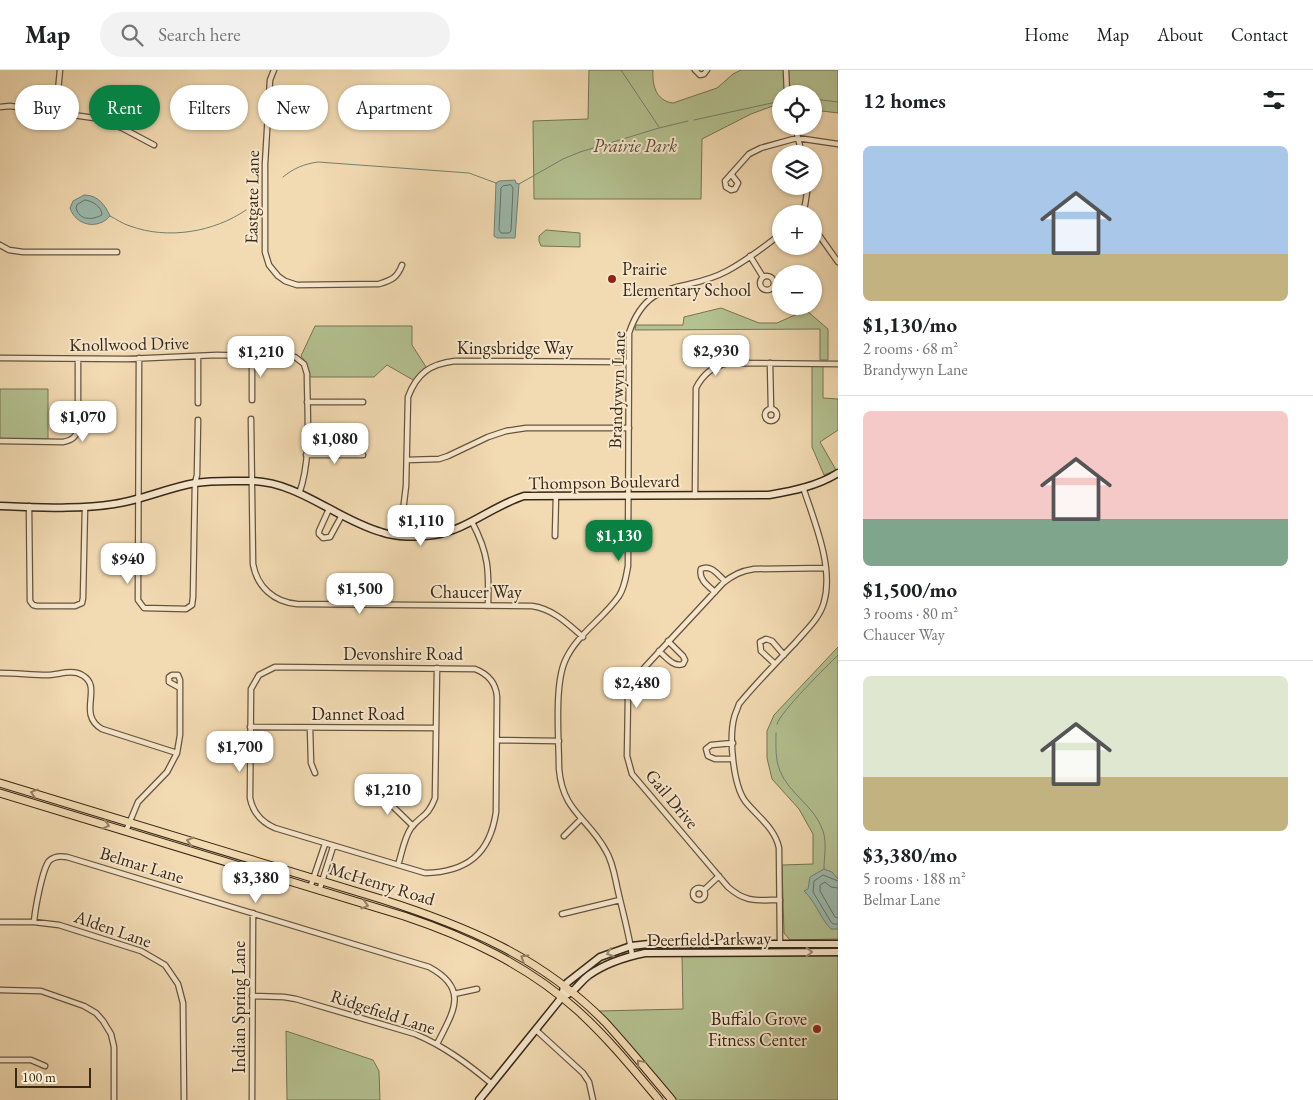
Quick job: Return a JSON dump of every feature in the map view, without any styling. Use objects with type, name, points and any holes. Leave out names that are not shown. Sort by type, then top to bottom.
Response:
[{"type":"main road","name":"McHenry Road","points":[[0,783],[430,914],[464,927],[515,953],[564,986],[603,1021],[672,1100]]},
{"type":"main road","name":"McHenry Road","points":[[0,793],[438,927],[479,945],[527,972],[576,1009],[610,1042],[659,1100]]},
{"type":"street","points":[[59,85],[60,70]]},
{"type":"street","name":"Eastgate Lane","points":[[274,70],[270,80],[265,164],[265,252],[272,269],[285,281],[297,284],[379,284],[387,282],[399,274],[402,265]]},
{"type":"street","points":[[695,70],[700,75],[704,74],[707,70]]},
{"type":"street","points":[[786,70],[787,85]]},
{"type":"street","points":[[0,107],[15,107]]},
{"type":"street","points":[[79,116],[104,121],[154,145]]},
{"type":"street","points":[[797,135],[800,145]]},
{"type":"street","points":[[731,174],[755,150],[798,138],[838,144]]},
{"type":"street","points":[[822,239],[838,261]]},
{"type":"street","name":"Brandywyn Lane","points":[[632,956],[608,852],[565,796],[560,782],[560,679],[565,662],[572,649],[620,595],[625,581],[629,554],[629,333],[635,316],[654,295],[670,288],[727,272],[772,240]]},
{"type":"street","points":[[0,245],[9,250],[23,252],[117,252]]},
{"type":"street","points":[[750,256],[763,277]]},
{"type":"street","points":[[252,355],[252,400]]},
{"type":"street","name":"Knollwood Drive","points":[[0,358],[78,359],[289,355],[300,359],[304,364],[307,374],[307,402],[305,478],[299,494]]},
{"type":"street","points":[[198,356],[198,402]]},
{"type":"street","points":[[139,358],[138,600],[144,608],[186,609],[192,605],[194,597],[195,483],[197,475],[198,420]]},
{"type":"street","points":[[0,441],[63,442],[72,440],[76,436],[78,430],[78,359]]},
{"type":"street","name":"Kingsbridge Way","points":[[400,536],[406,486],[408,396],[418,377],[435,365],[455,361],[629,362]]},
{"type":"street","points":[[695,496],[696,388],[700,380],[711,369],[728,363],[838,364]]},
{"type":"street","points":[[770,363],[771,409]]},
{"type":"street","points":[[307,402],[363,402]]},
{"type":"street","name":"Chaucer Way","points":[[251,419],[254,570],[259,582],[276,598],[290,604],[541,607],[557,615],[583,637]]},
{"type":"street","points":[[407,460],[439,459],[488,437],[506,431],[526,428],[629,428]]},
{"type":"street","points":[[306,455],[363,455]]},
{"type":"street","name":"Thompson Boulevard","points":[[0,506],[84,507],[113,505],[195,483],[251,481],[278,484],[382,533],[400,536],[436,535],[462,527],[512,500],[524,496],[769,495],[803,487],[838,473]]},
{"type":"street","points":[[780,944],[779,848],[772,832],[745,801],[734,775],[734,719],[739,704],[815,621],[824,603],[827,586],[826,568],[821,542],[803,487]]},
{"type":"street","points":[[555,536],[556,495]]},
{"type":"street","points":[[29,506],[30,601],[36,606],[75,606],[82,603],[84,507]]},
{"type":"street","points":[[329,509],[319,531],[323,538],[330,537],[342,515]]},
{"type":"street","points":[[472,522],[482,540],[486,556],[488,606]]},
{"type":"street","points":[[715,592],[701,578],[701,570],[706,567],[710,568],[725,581]]},
{"type":"street","name":"Gail Drive","points":[[780,900],[752,900],[743,898],[732,890],[632,774],[629,765],[628,698],[630,687],[634,680],[668,641],[733,575],[749,570],[826,568]]},
{"type":"street","points":[[775,664],[761,650],[760,642],[766,638],[772,641],[784,655]]},
{"type":"street","points":[[659,652],[674,665],[680,666],[683,664],[685,660],[683,656],[668,641]]},
{"type":"street","name":"Devonshire Road","points":[[270,668],[436,668],[475,668],[483,672],[493,683],[497,697],[496,812],[493,829],[477,856],[465,865],[439,873],[425,873],[333,847],[269,826],[260,819],[254,811],[250,798],[251,689],[258,675],[270,668]]},
{"type":"street","points":[[398,865],[407,836],[413,826],[431,809],[435,798],[436,668]]},
{"type":"street","points":[[0,673],[80,674],[86,678],[91,686],[90,712],[91,719],[96,726],[177,753]]},
{"type":"street","points":[[126,831],[138,802],[167,772],[177,753],[180,735],[180,688]]},
{"type":"street","name":"Dannet Road","points":[[250,727],[435,728]]},
{"type":"street","points":[[310,728],[311,763],[315,773]]},
{"type":"street","points":[[497,740],[559,741]]},
{"type":"street","points":[[733,743],[711,745],[706,750],[708,756],[712,758],[733,759]]},
{"type":"street","points":[[376,792],[413,826]]},
{"type":"street","points":[[564,836],[581,819]]},
{"type":"street","points":[[310,888],[325,844]]},
{"type":"street","points":[[319,891],[333,847]]},
{"type":"street","name":"Belmar Lane","points":[[34,922],[36,902],[47,865],[54,858],[62,856],[429,967],[446,978],[454,994]]},
{"type":"street","points":[[704,890],[719,876]]},
{"type":"street","points":[[562,914],[620,900]]},
{"type":"street","name":"Indian Spring Lane","points":[[252,1100],[253,913]]},
{"type":"street","name":"Alden Lane","points":[[0,922],[34,922],[59,925],[141,951],[158,960],[172,973],[178,984],[183,1002],[184,1100]]},
{"type":"street","name":"Deerfield Parkway","points":[[564,986],[600,957],[631,946],[649,944],[838,944]]},
{"type":"street","name":"Deerfield Parkway","points":[[562,998],[572,993],[590,975],[617,960],[645,953],[838,952]]},
{"type":"street","points":[[479,1100],[562,998],[564,986]]},
{"type":"street","points":[[437,1044],[456,1004],[454,994],[477,989]]},
{"type":"street","points":[[0,990],[41,991],[84,1006],[96,1014],[111,1034],[114,1047],[114,1100]]},
{"type":"street","name":"Ridgefield Lane","points":[[252,996],[296,999],[415,1034],[457,1056],[492,1084]]},
{"type":"street","points":[[536,1030],[583,1073],[589,1082],[593,1100]]},
{"type":"street","points":[[0,1060],[31,1060],[45,1066]]},
{"type":"green space","name":"Prairie Park","points":[[589,70],[653,70],[654,87],[659,96],[667,102],[673,103],[717,88],[733,74],[741,70],[838,70],[838,113],[822,111],[822,85],[772,85],[772,106],[751,114],[702,139],[701,199],[534,199],[533,121],[588,119]]},
{"type":"green space","points":[[546,230],[580,233],[580,247],[541,246],[539,236]]},
{"type":"green space","points":[[721,308],[759,323],[777,323],[795,315],[812,315],[828,329],[828,360],[820,360],[820,329],[635,330],[636,325],[683,325],[684,317]]},
{"type":"green space","points":[[315,326],[412,326],[412,345],[426,367],[413,380],[387,365],[374,377],[309,377],[307,364],[301,356]]},
{"type":"green space","points":[[812,366],[823,366],[823,398],[838,399],[838,430],[820,442],[836,470],[824,475],[812,447]]},
{"type":"green space","points":[[0,389],[48,389],[48,439],[0,439]]},
{"type":"green space","points":[[838,647],[838,939],[790,940],[784,933],[782,865],[813,864],[813,834],[799,809],[772,779],[767,758],[767,731],[774,715]]},
{"type":"green space","points":[[682,956],[838,956],[838,1100],[676,1100],[599,1011],[683,1009]]},
{"type":"green space","points":[[286,1031],[373,1060],[379,1071],[380,1100],[287,1100]]},
{"type":"water","points":[[515,180],[519,184],[515,238],[497,238],[494,236],[496,183],[499,181]]},
{"type":"water","points":[[84,195],[89,195],[100,201],[110,216],[100,223],[94,224],[88,224],[77,219],[70,208],[73,201]]},
{"type":"water","points":[[824,869],[832,872],[838,879],[838,929],[831,929],[804,891],[808,889],[810,877]]},
{"type":"waterway","points":[[621,70],[659,127]]},
{"type":"waterway","points":[[822,100],[838,102]]},
{"type":"waterway","points":[[694,120],[772,103]]},
{"type":"waterway","points":[[519,184],[563,159],[580,152],[688,121]]},
{"type":"waterway","points":[[283,177],[299,167],[318,162],[469,173],[496,183]]},
{"type":"waterway","points":[[110,216],[127,225],[145,230],[175,233],[190,232],[220,224],[246,210]]},
{"type":"waterway","points":[[777,724],[795,700],[838,655]]},
{"type":"waterway","points":[[776,733],[776,748],[780,771],[789,787],[814,814],[823,831],[825,845],[824,869]]},
{"type":"place","name":"Prairie Elementary School","points":[[612,279]]},
{"type":"place","name":"Buffalo Grove Fitness Center","points":[[817,1029]]}]
